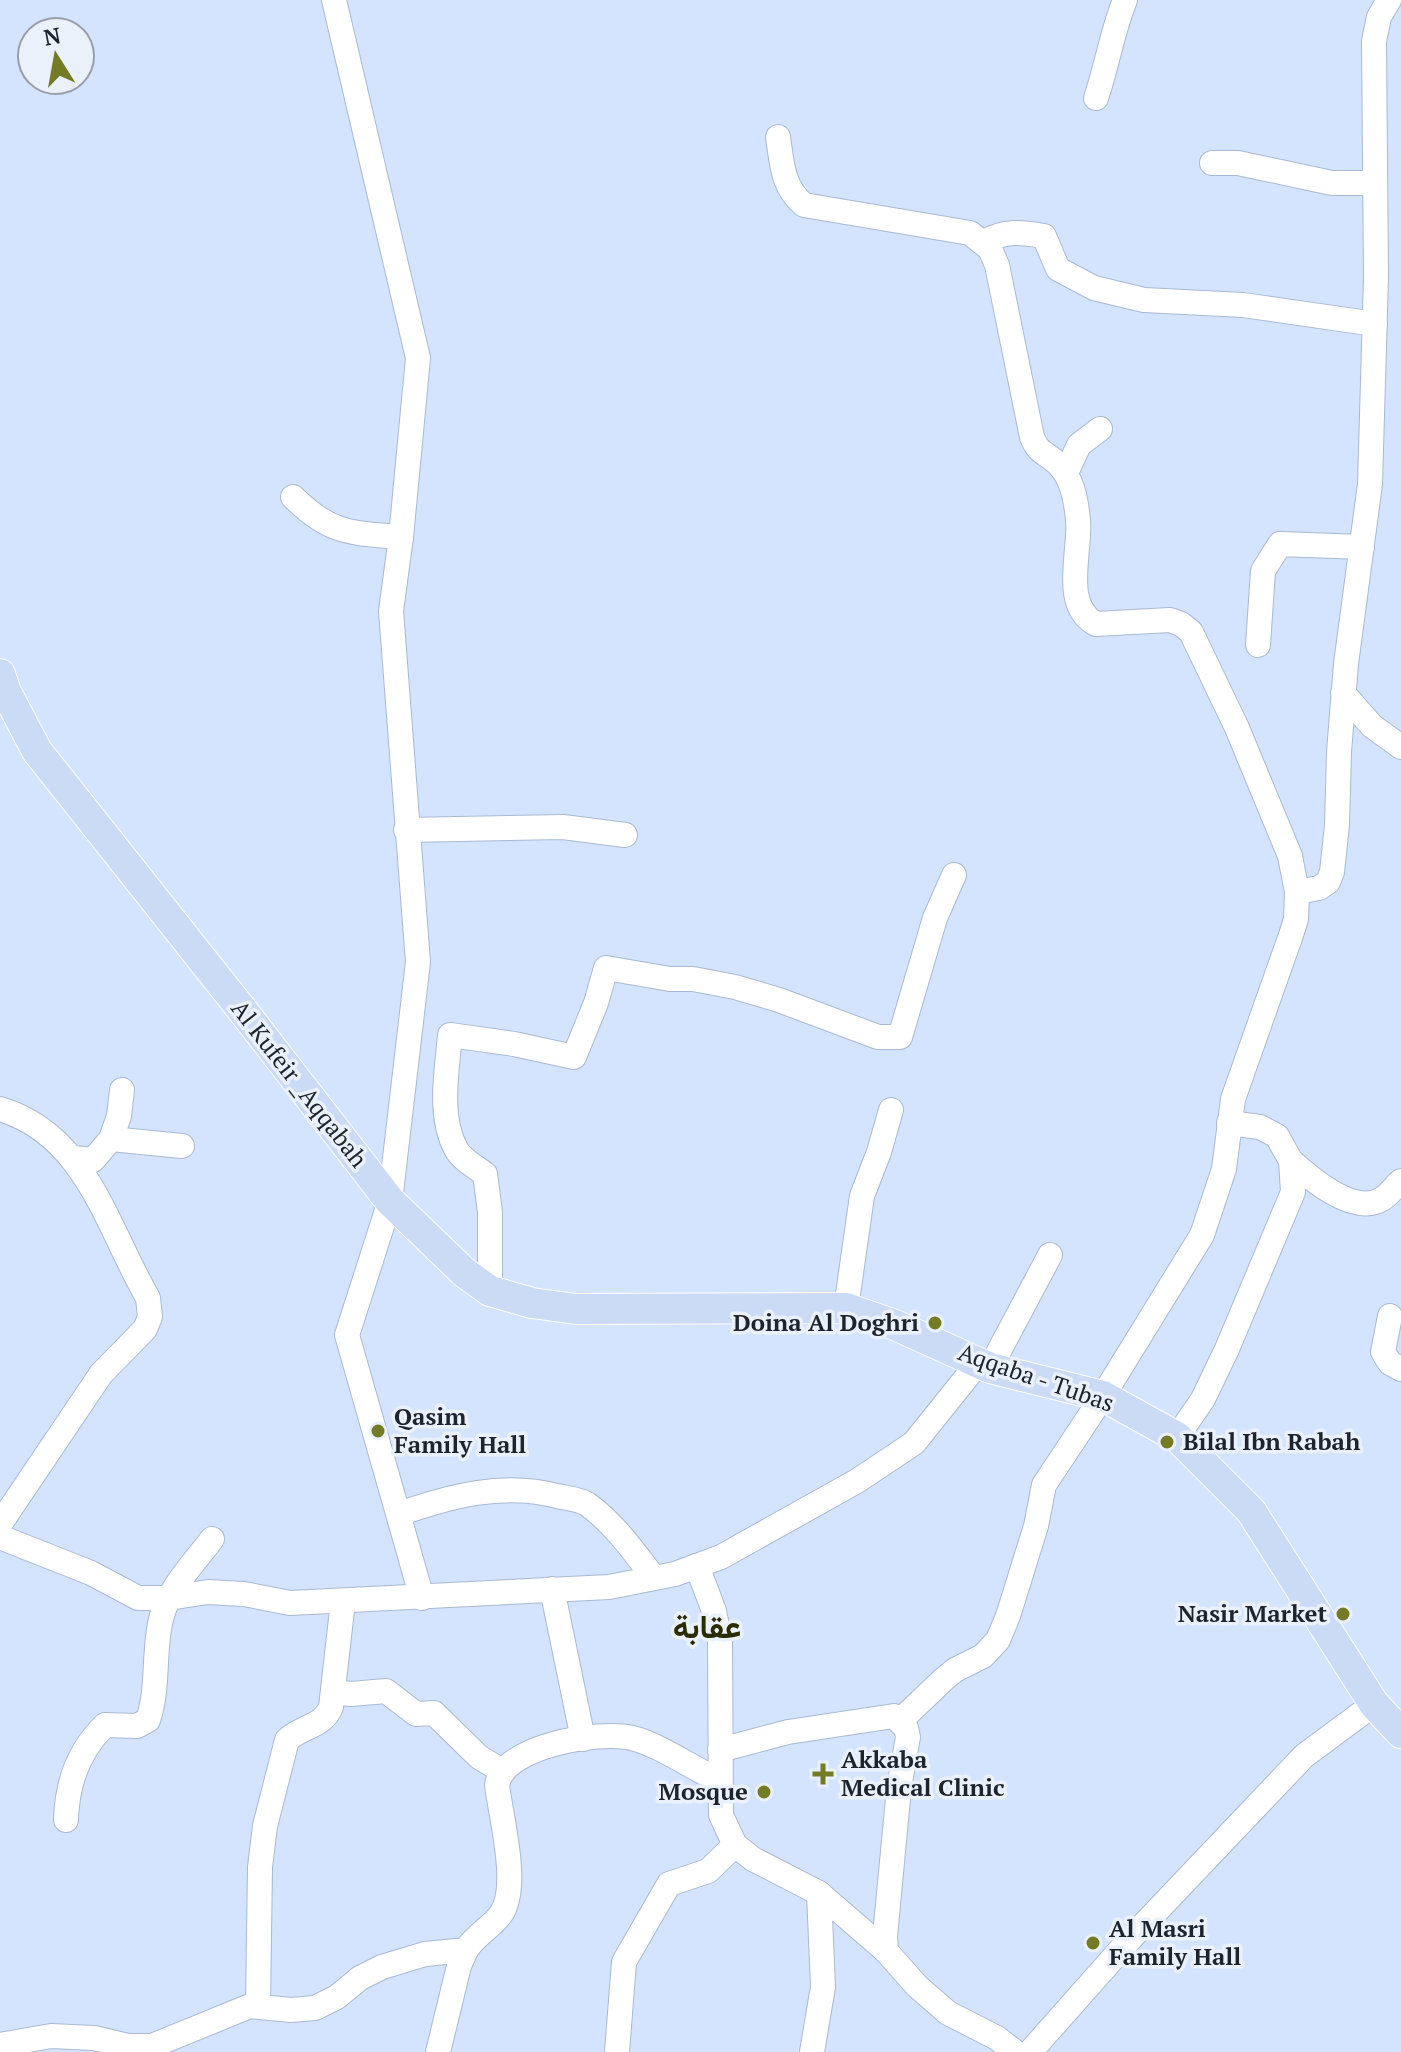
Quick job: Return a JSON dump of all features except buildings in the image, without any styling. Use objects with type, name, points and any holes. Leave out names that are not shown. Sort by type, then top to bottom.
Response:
[{"type":"main road","name":"Al Kufeir _Aqqabah","points":[[0,674],[37,751],[234,998],[390,1201],[465,1273],[490,1291],[532,1303],[576,1309],[714,1307]]},
{"type":"main road","name":"Aqqaba - Tubas","points":[[714,1307],[846,1308],[895,1325],[985,1365],[1103,1396],[1177,1437],[1251,1511],[1390,1716]]},
{"type":"street","points":[[334,0],[418,358],[391,611],[418,962],[390,1201],[347,1335],[422,1598]]},
{"type":"street","points":[[1096,98],[1114,27],[1125,0]]},
{"type":"street","points":[[1297,892],[1319,888],[1328,882],[1337,825],[1343,693],[1370,484],[1375,324],[1374,41],[1379,17],[1389,0]]},
{"type":"street","points":[[778,137],[784,179],[794,197],[804,205],[970,233],[984,242],[997,265],[1032,437],[1037,449],[1053,459],[1066,473],[1071,485],[1078,520],[1075,587],[1081,611],[1096,624],[1170,620],[1191,632],[1237,728],[1290,856],[1297,892],[1296,919],[1233,1099],[1224,1169],[1202,1235],[1044,1485],[1036,1526],[998,1640],[983,1656],[944,1679],[901,1720]]},
{"type":"street","points":[[1212,163],[1238,163],[1332,183],[1374,183]]},
{"type":"street","points":[[984,242],[1015,231],[1044,236],[1058,269],[1094,288],[1144,300],[1243,305],[1375,324]]},
{"type":"street","points":[[1066,473],[1079,445],[1100,429]]},
{"type":"street","points":[[293,497],[309,513],[333,528],[401,537]]},
{"type":"street","points":[[1258,645],[1263,571],[1280,544],[1362,547]]},
{"type":"street","points":[[1343,693],[1372,726],[1401,747]]},
{"type":"street","points":[[406,830],[563,827],[625,835]]},
{"type":"street","points":[[490,1291],[490,1212],[485,1174],[457,1151],[447,1123],[446,1076],[450,1035],[574,1057],[596,1003],[606,968],[735,987],[878,1037],[900,1037],[935,918],[954,875]]},
{"type":"street","points":[[73,1158],[93,1160],[111,1139],[119,1116],[122,1090]]},
{"type":"street","points":[[0,1109],[39,1125],[73,1158],[148,1298],[150,1317],[145,1329],[101,1374],[0,1524]]},
{"type":"street","points":[[846,1308],[862,1196],[891,1110]]},
{"type":"street","points":[[1229,1123],[1260,1127],[1277,1136],[1291,1161],[1314,1181],[1344,1199],[1364,1203],[1382,1200],[1401,1181]]},
{"type":"street","points":[[111,1139],[182,1146]]},
{"type":"street","points":[[1177,1437],[1203,1399],[1277,1234],[1293,1192],[1291,1161]]},
{"type":"street","points":[[0,1537],[91,1573],[138,1598],[169,1598],[208,1592],[244,1594],[290,1603],[422,1598],[609,1587],[675,1574],[721,1557],[857,1481],[914,1443],[985,1365],[1050,1255]]},
{"type":"street","points":[[1390,1316],[1383,1352],[1390,1363],[1401,1369]]},
{"type":"street","points":[[399,1514],[466,1494],[496,1490],[536,1491],[585,1502],[624,1540],[654,1578]]},
{"type":"street","points":[[66,1820],[67,1793],[77,1763],[93,1736],[105,1725],[137,1726],[148,1720],[154,1705],[160,1620],[169,1598],[212,1539]]},
{"type":"street","points":[[697,1566],[719,1627],[721,1815],[735,1845],[753,1859],[819,1893],[886,1951],[917,1986],[948,2013],[997,2038],[1015,2052]]},
{"type":"street","points":[[552,1589],[583,1739]]},
{"type":"street","points":[[258,2005],[260,1867],[265,1826],[287,1740],[295,1733],[323,1721],[331,1707],[343,1601]]},
{"type":"street","points":[[333,1692],[386,1691],[416,1714],[434,1713],[479,1757],[502,1771]]},
{"type":"street","points":[[720,1750],[788,1732],[894,1716],[901,1720],[908,1737],[899,1788],[886,1951]]},
{"type":"street","points":[[1030,2052],[1131,1938],[1304,1756],[1390,1716]]},
{"type":"street","points":[[438,2052],[459,1966],[466,1950],[477,1935],[501,1914],[509,1893],[497,1785],[502,1771],[534,1750],[583,1739],[619,1736],[647,1742],[720,1781]]},
{"type":"street","points":[[617,2052],[624,1962],[669,1884],[708,1871],[735,1845]]},
{"type":"street","points":[[812,2052],[823,1987],[819,1893]]},
{"type":"street","points":[[0,2045],[30,2038],[62,2036],[94,2038],[128,2046],[152,2046],[241,2009],[258,2005],[291,2010],[315,2008],[382,1967],[425,1954],[466,1950]]},
{"type":"place","name":"Doina Al Doghri","points":[[935,1323]]},
{"type":"place","name":"Qasim Family Hall","points":[[378,1431]]},
{"type":"place","name":"Bilal Ibn Rabah","points":[[1167,1442]]},
{"type":"place","name":"Nasir Market","points":[[1343,1614]]},
{"type":"place","name":"Akkaba Medical Clinic","points":[[823,1774]]},
{"type":"place","name":"Mosque","points":[[764,1792]]},
{"type":"place","name":"Al Masri Family Hall","points":[[1093,1943]]},
{"type":"district","name":"عقابة","points":[[707,1627]]}]
